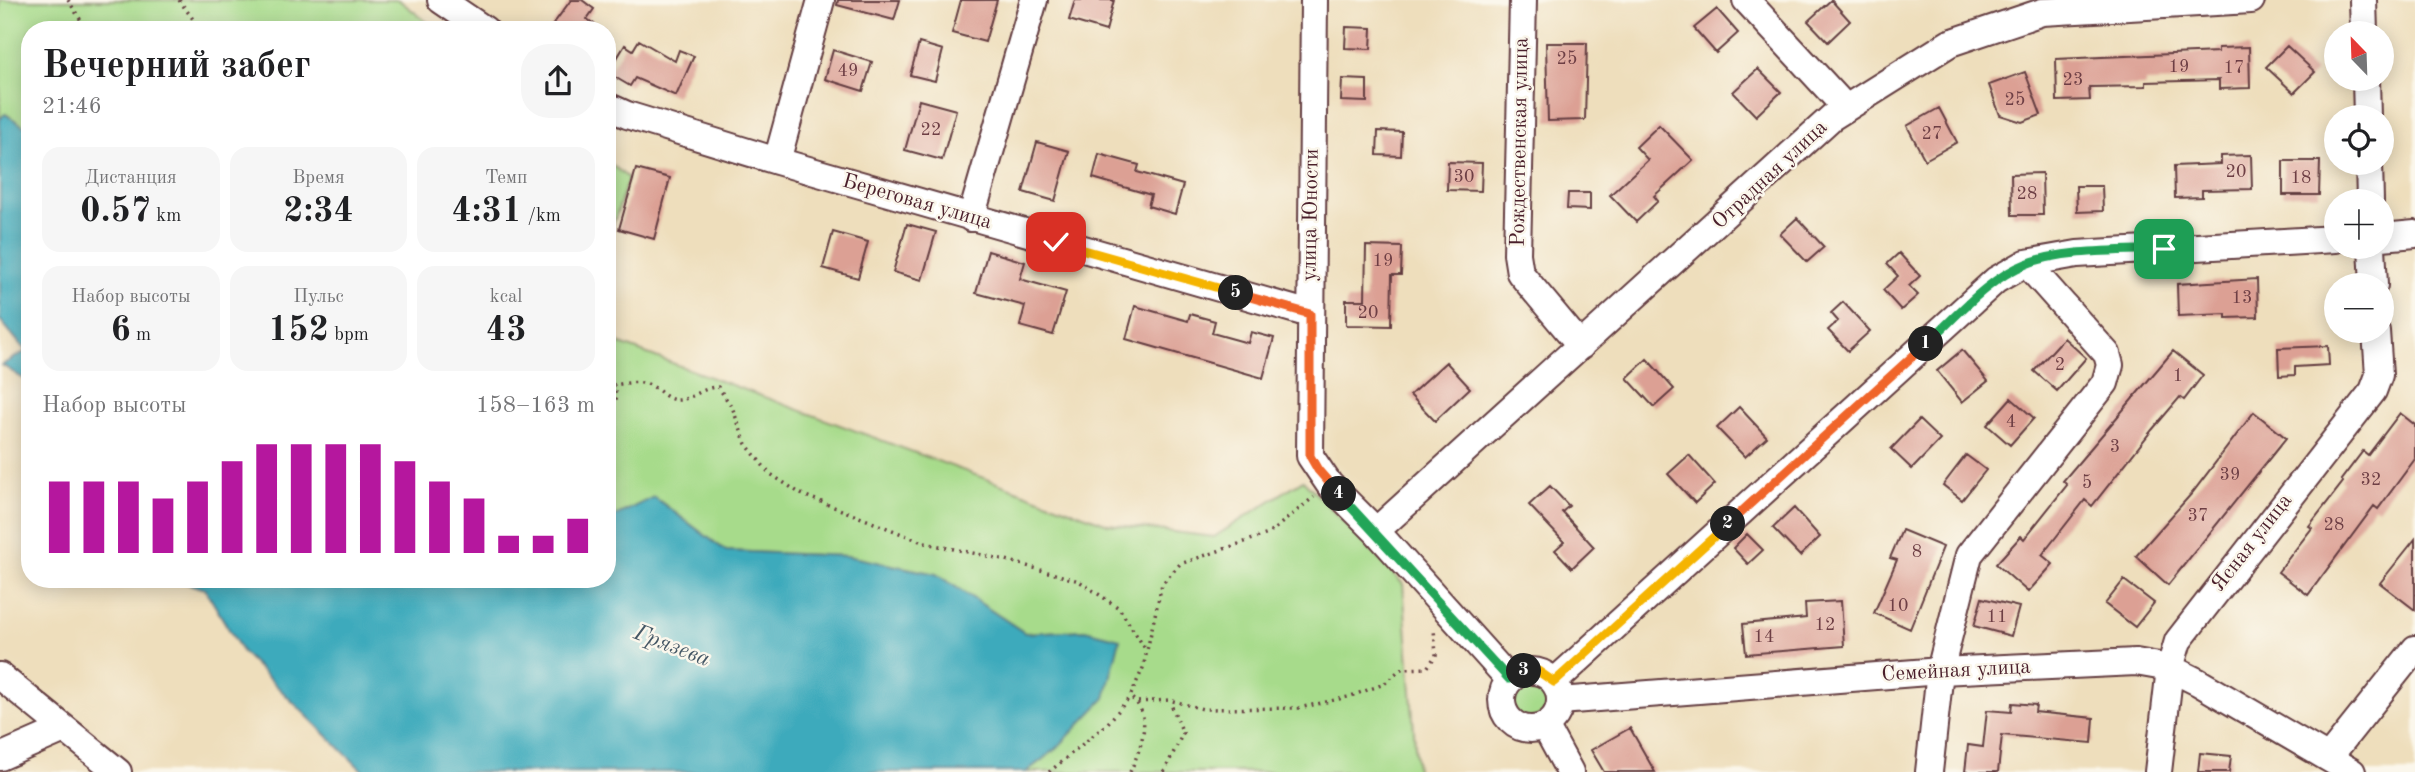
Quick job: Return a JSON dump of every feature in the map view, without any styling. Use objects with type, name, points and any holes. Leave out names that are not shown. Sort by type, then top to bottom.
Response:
[{"type":"street","points":[[441,0],[472,21]]},
{"type":"street","points":[[777,162],[821,0]]},
{"type":"street","points":[[971,218],[1034,0]]},
{"type":"street","name":"улица Юности","points":[[1314,0],[1310,456],[1329,484],[1376,531],[1509,679]]},
{"type":"street","name":"Рождественская улица","points":[[1523,0],[1517,254],[1520,273],[1581,346]]},
{"type":"street","points":[[1745,0],[1846,108]]},
{"type":"street","name":"Отрадная улица","points":[[1376,531],[1846,108],[1950,43],[2042,12],[2251,0]]},
{"type":"street","points":[[2363,0],[2364,21]]},
{"type":"street","name":"Береговая улица","points":[[616,110],[777,162],[1310,314]]},
{"type":"street","points":[[2394,236],[2415,234]]},
{"type":"street","points":[[1557,691],[1996,280],[2026,263],[2077,254],[2324,240]]},
{"type":"street","points":[[1928,772],[1940,671],[1969,555],[2105,383],[2110,365],[2107,354],[2026,263]]},
{"type":"street","name":"Ясная улица","points":[[2158,772],[2170,668],[2178,641],[2186,626],[2373,391],[2379,375],[2377,343]]},
{"type":"street","points":[[2340,767],[2415,649]]},
{"type":"street","name":"Семейная улица","points":[[1557,691],[2136,662],[2170,668],[2340,767]]},
{"type":"street","points":[[1527,670],[1538,671],[1557,691],[1558,711],[1545,726],[1526,729],[1510,721],[1501,704],[1504,686],[1509,679],[1527,670]]},
{"type":"street","points":[[0,676],[118,772]]},
{"type":"street","points":[[1545,726],[1570,772]]},
{"type":"street","points":[[13,760],[64,729]]},
{"type":"path","points":[[68,0],[81,21]]},
{"type":"path","points":[[179,0],[194,21]]},
{"type":"path","points":[[616,385],[632,382],[652,386],[670,400],[681,400],[699,391],[718,387],[732,407],[746,444],[769,473],[800,494],[925,543],[1006,560],[1079,581],[1119,608],[1146,650]]},
{"type":"path","points":[[1049,772],[1107,724],[1130,697],[1143,668],[1162,584],[1180,564],[1268,534],[1329,484]]},
{"type":"path","points":[[1130,697],[1138,702],[1169,701],[1203,709],[1255,710],[1299,708],[1348,697],[1384,684],[1401,669],[1427,668],[1436,655],[1433,621],[1440,603]]},
{"type":"path","points":[[1164,772],[1173,760],[1183,733],[1169,701]]},
{"type":"path","points":[[1130,772],[1141,747],[1144,717],[1138,702]]},
{"type":"green space","points":[[0,0],[399,0],[426,21],[21,21],[21,124],[6,114],[0,119]]},
{"type":"green space","points":[[616,168],[628,178],[616,216]]},
{"type":"green space","points":[[616,342],[1108,524],[1214,537],[1303,480],[1403,584],[1417,772],[1026,772],[1056,749],[1085,630],[1025,633],[936,574],[847,556],[726,551],[654,497],[616,516]]},
{"type":"green space","points":[[1530,680],[1544,685],[1549,699],[1544,713],[1530,718],[1516,713],[1511,699],[1516,685]]},
{"type":"water","points":[[5,114],[21,124],[21,345],[0,320],[0,119]]},
{"type":"water","points":[[21,354],[21,377],[2,365]]},
{"type":"water","name":"Грязева","points":[[654,497],[726,551],[847,556],[936,574],[1025,633],[1085,630],[1120,639],[1105,698],[1056,749],[1026,772],[364,772],[243,653],[205,589],[202,588],[616,588],[616,516]]},
{"type":"building","points":[[571,0],[582,0],[594,9],[587,19],[590,21],[556,21]]},
{"type":"building","points":[[838,0],[900,0],[894,20],[837,5]]},
{"type":"building","points":[[961,0],[997,0],[985,42],[952,33]]},
{"type":"building","points":[[1075,0],[1114,0],[1106,31],[1069,20]]},
{"type":"building","points":[[1831,0],[1850,21],[1828,42],[1808,21]]},
{"type":"building","points":[[1717,9],[1738,33],[1716,53],[1694,28]]},
{"type":"building","points":[[1346,27],[1372,28],[1371,49],[1345,48]]},
{"type":"building","points":[[639,40],[675,61],[679,50],[694,56],[676,96],[635,78],[630,86],[616,78],[616,60],[625,45],[633,50]]},
{"type":"building","points":[[919,43],[943,50],[935,81],[910,75]]},
{"type":"building","points":[[1546,43],[1587,43],[1585,120],[1548,121]]},
{"type":"building","points":[[2287,46],[2315,72],[2294,93],[2266,67]]},
{"type":"building","points":[[2249,47],[2250,88],[2219,89],[2219,80],[2146,82],[2146,86],[2089,87],[2090,100],[2057,101],[2056,59],[2218,52],[2218,48]]},
{"type":"building","points":[[833,50],[872,62],[863,91],[825,79]]},
{"type":"building","points":[[1758,69],[1781,92],[1756,116],[1733,92]]},
{"type":"building","points":[[2025,72],[2041,115],[2022,122],[2000,115],[1989,85]]},
{"type":"building","points":[[1342,79],[1367,80],[1367,102],[1341,101]]},
{"type":"building","points":[[919,100],[956,110],[942,160],[905,150]]},
{"type":"building","points":[[1939,108],[1957,142],[1925,160],[1907,126]]},
{"type":"building","points":[[1659,125],[1693,160],[1654,196],[1658,201],[1636,222],[1610,195],[1648,160],[1636,147]]},
{"type":"building","points":[[1378,131],[1402,132],[1401,156],[1377,155]]},
{"type":"building","points":[[1037,142],[1069,151],[1055,201],[1023,192]]},
{"type":"building","points":[[1099,154],[1139,165],[1137,172],[1183,185],[1175,214],[1148,206],[1151,195],[1093,178]]},
{"type":"building","points":[[2251,155],[2252,189],[2202,190],[2202,197],[2175,198],[2174,166],[2221,164],[2221,156]]},
{"type":"building","points":[[2283,161],[2320,161],[2319,195],[2283,195]]},
{"type":"building","points":[[1448,162],[1482,163],[1481,191],[1447,190]]},
{"type":"building","points":[[636,169],[670,178],[654,239],[619,229]]},
{"type":"building","points":[[2042,173],[2043,215],[2012,215],[2011,174]]},
{"type":"building","points":[[2076,186],[2102,186],[2103,211],[2077,212]]},
{"type":"building","points":[[1568,193],[1590,193],[1590,210],[1567,209]]},
{"type":"building","points":[[1797,218],[1824,247],[1807,262],[1780,234]]},
{"type":"building","points":[[907,224],[936,232],[922,280],[893,272]]},
{"type":"building","points":[[833,232],[868,242],[858,278],[823,268]]},
{"type":"building","points":[[1366,246],[1402,247],[1401,275],[1392,275],[1391,326],[1346,325],[1346,300],[1365,300]]},
{"type":"building","points":[[988,251],[1025,262],[1020,279],[1066,292],[1053,335],[1020,326],[1025,306],[976,293]]},
{"type":"building","points":[[1899,253],[1920,276],[1909,286],[1918,295],[1901,310],[1883,290],[1898,276],[1887,264]]},
{"type":"building","points":[[2257,279],[2258,317],[2226,318],[2226,314],[2178,316],[2177,284]]},
{"type":"building","points":[[1843,302],[1870,331],[1848,351],[1828,330],[1838,321],[1831,313]]},
{"type":"building","points":[[1135,306],[1188,321],[1190,314],[1215,321],[1212,333],[1248,343],[1251,332],[1274,338],[1263,378],[1126,339]]},
{"type":"building","points":[[2064,338],[2086,358],[2057,391],[2034,371]]},
{"type":"building","points":[[2328,346],[2329,365],[2295,367],[2295,375],[2279,376],[2278,348]]},
{"type":"building","points":[[1962,350],[1988,381],[1962,402],[1937,371]]},
{"type":"building","points":[[2173,351],[2203,375],[2184,400],[2180,397],[2152,430],[2092,506],[2085,500],[2042,555],[2053,564],[2028,592],[1996,564],[2021,536],[2024,539],[2067,485],[2063,481]]},
{"type":"building","points":[[1647,359],[1674,389],[1654,407],[1627,378]]},
{"type":"building","points":[[1446,362],[1470,388],[1435,421],[1410,395]]},
{"type":"building","points":[[2011,398],[2034,418],[2010,445],[1987,425]]},
{"type":"building","points":[[1739,407],[1767,437],[1745,457],[1717,428]]},
{"type":"building","points":[[2254,412],[2286,438],[2168,585],[2136,556],[2193,492]]},
{"type":"building","points":[[2400,413],[2415,425],[2415,459],[2378,509],[2374,506],[2308,595],[2278,572],[2312,528],[2309,526],[2363,451],[2368,455]]},
{"type":"building","points":[[1919,420],[1940,440],[1912,469],[1891,449]]},
{"type":"building","points":[[1689,455],[1715,484],[1695,503],[1668,474]]},
{"type":"building","points":[[1966,455],[1986,470],[1962,500],[1943,485]]},
{"type":"building","points":[[1550,486],[1569,506],[1562,512],[1594,547],[1572,568],[1555,550],[1564,542],[1529,505]]},
{"type":"building","points":[[1794,508],[1820,537],[1800,556],[1773,528]]},
{"type":"building","points":[[1902,530],[1943,547],[1910,629],[1874,613],[1897,560],[1890,558]]},
{"type":"building","points":[[1747,534],[1763,550],[1748,564],[1733,548]]},
{"type":"building","points":[[2415,539],[2415,610],[2380,583]]},
{"type":"building","points":[[2124,580],[2154,603],[2135,627],[2105,604]]},
{"type":"building","points":[[1982,598],[2019,607],[2011,636],[1974,626]]},
{"type":"building","points":[[1841,601],[1844,646],[1746,654],[1743,624],[1806,618],[1805,603]]},
{"type":"building","points":[[2012,703],[2036,705],[2035,712],[2094,718],[2092,743],[2002,735],[1998,772],[1965,772],[1968,745],[1983,747],[1987,710],[2011,712]]},
{"type":"building","points":[[1630,728],[1655,772],[1604,772],[1591,750]]},
{"type":"building","points":[[2200,753],[2231,756],[2229,772],[2198,772]]},
{"type":"route","points":[[1056,242],[1310,314],[1308,440],[1310,456],[1318,470],[1509,679],[1527,670],[1547,675],[1554,682],[1996,280],[2026,263],[2077,254],[2164,249]]}]
